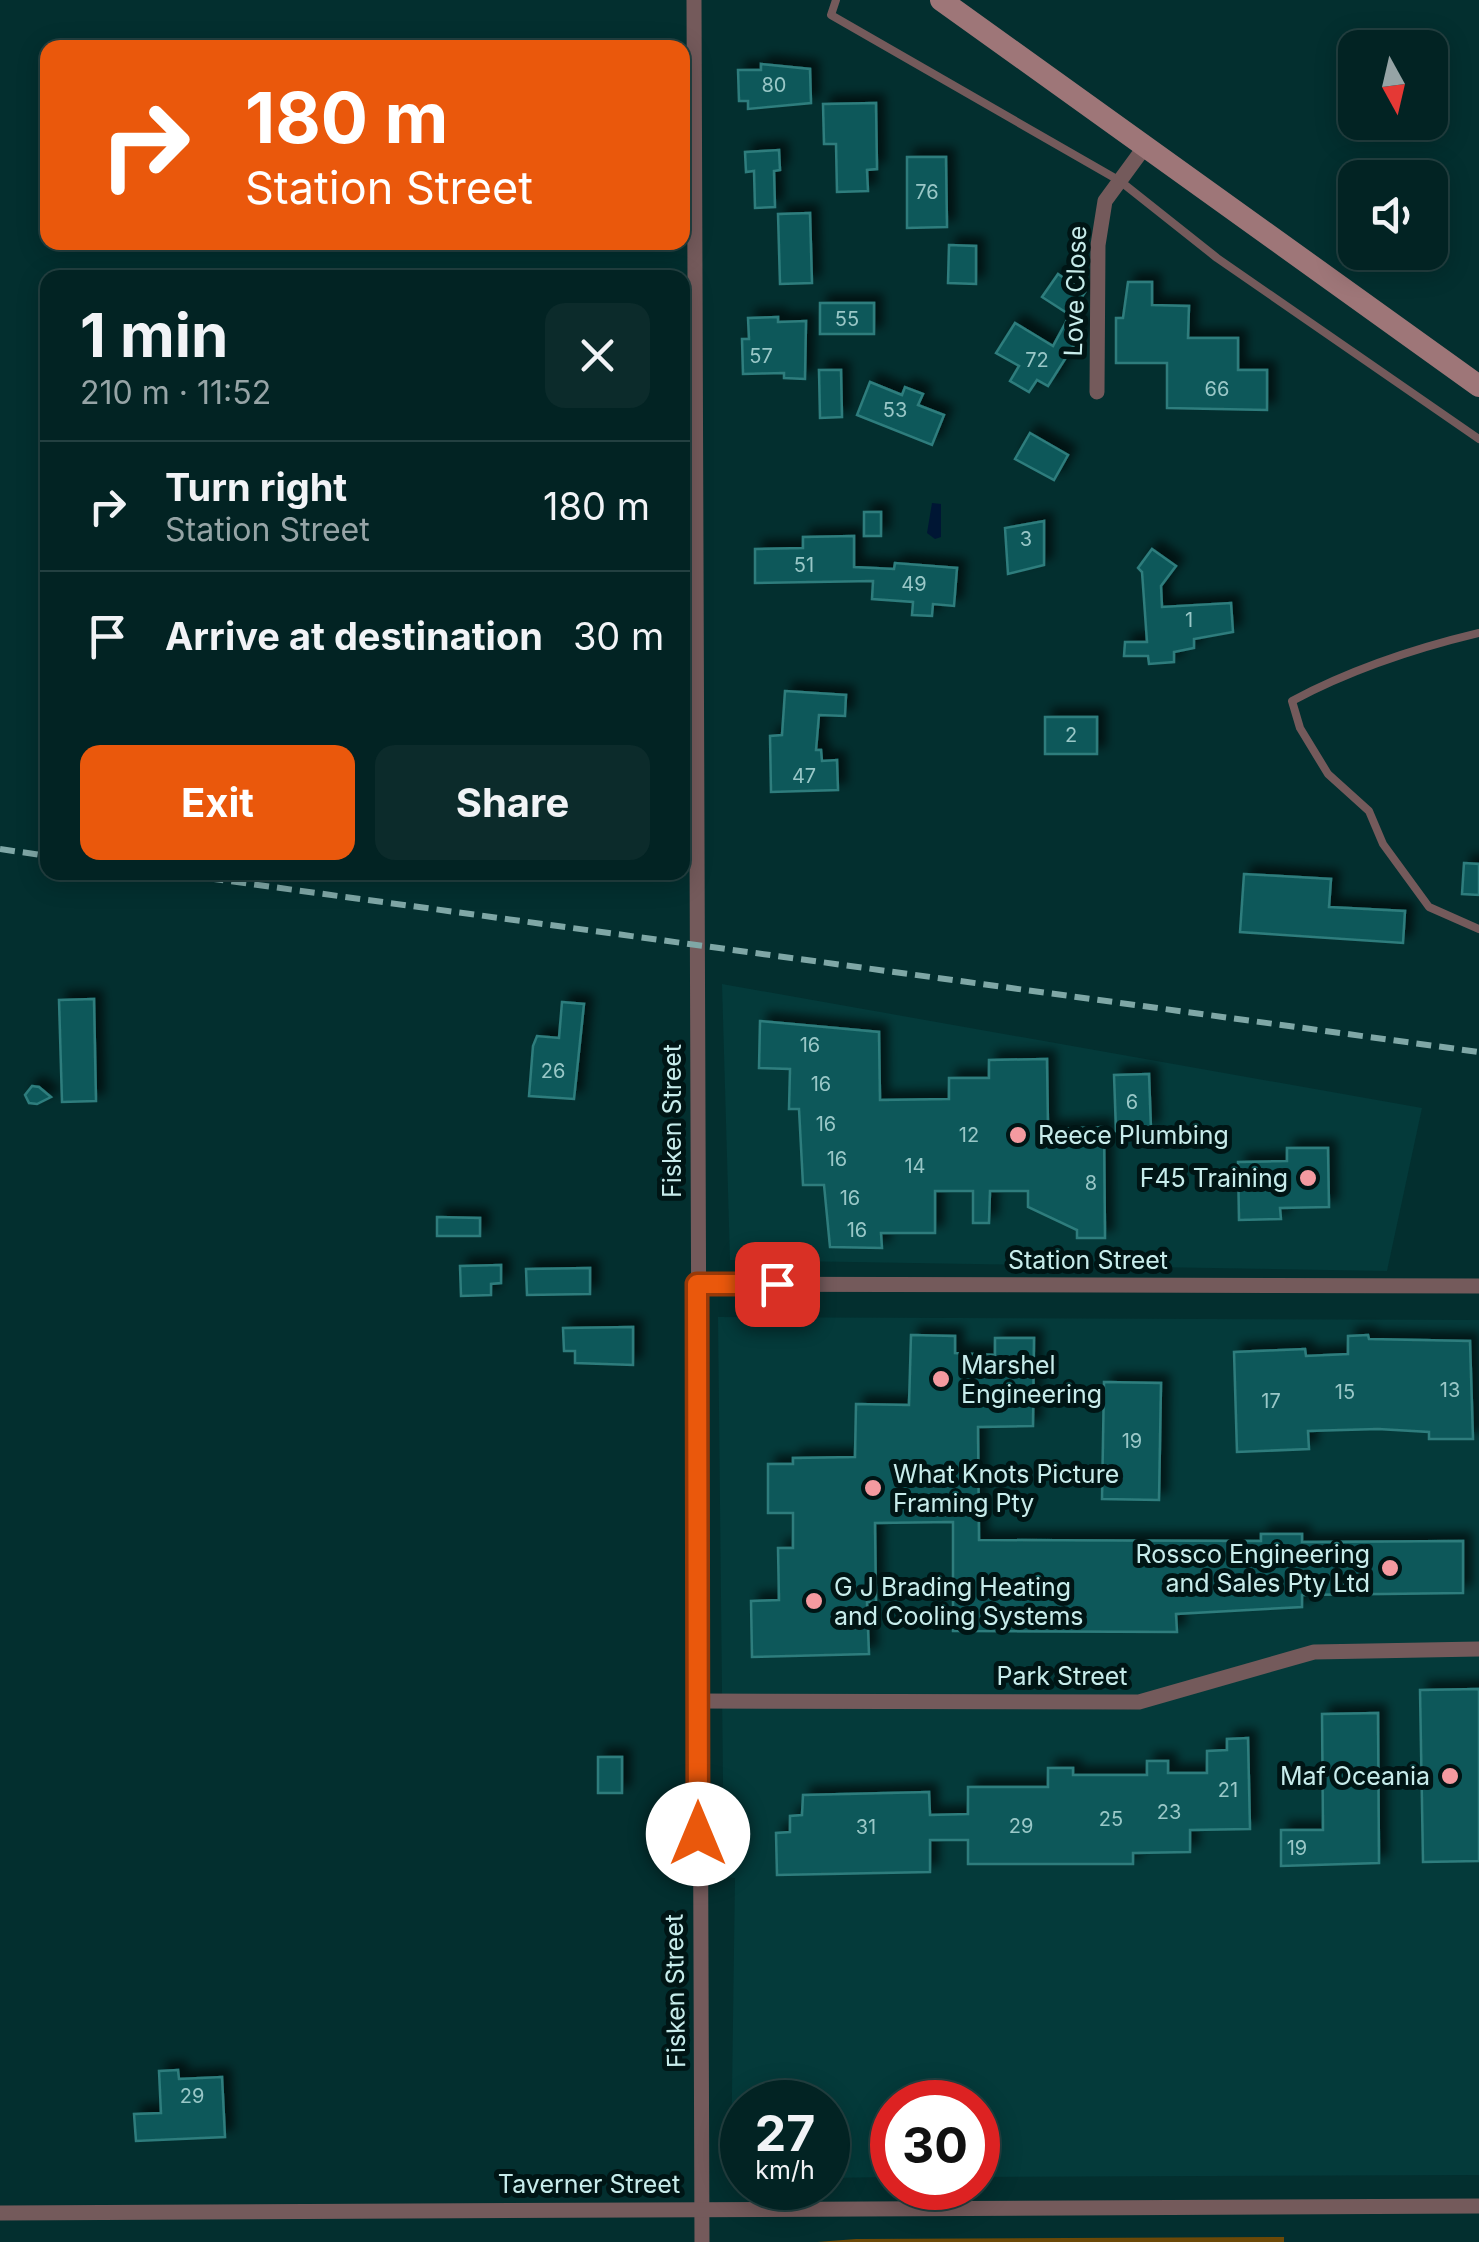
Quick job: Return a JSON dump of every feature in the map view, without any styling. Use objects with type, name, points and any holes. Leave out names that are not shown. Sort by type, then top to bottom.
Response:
[{"type":"main road","points":[[941,0],[1479,386]]},
{"type":"street","name":"Fisken Street","points":[[694,0],[702,2242]]},
{"type":"street","name":"Love Close","points":[[1097,392],[1098,245],[1105,201],[1146,145]]},
{"type":"street","name":"Station Street","points":[[697,1284],[1479,1286]]},
{"type":"street","name":"Park Street","points":[[698,1701],[1139,1702],[1314,1652],[1479,1648]]},
{"type":"street","name":"Taverner Street","points":[[0,2213],[1479,2206]]},
{"type":"lane","points":[[836,0],[831,14],[1120,181],[1233,269],[1479,440]]},
{"type":"lane","points":[[1479,633],[1404,650],[1292,701],[1300,728],[1328,774],[1369,811],[1383,844],[1429,907],[1479,929]]},
{"type":"shaded area","points":[[932,503],[941,504],[941,537],[935,539],[927,533]]},
{"type":"shaded area","points":[[722,984],[1422,1108],[1387,1271],[730,1260]]},
{"type":"shaded area","points":[[718,1317],[1479,1320],[1479,2175],[1000,2177],[1000,2080],[870,2080],[870,2177],[850,2178],[850,2080],[732,2080],[735,1878],[724,1877]]},
{"type":"shaded area","points":[[1284,2237],[1284,2242],[817,2242],[856,2239]]},
{"type":"building","points":[[761,64],[810,69],[811,103],[748,109],[748,101],[739,101],[738,70],[761,70]]},
{"type":"building","points":[[876,103],[877,169],[867,170],[868,191],[837,192],[836,144],[824,144],[823,104]]},
{"type":"building","points":[[779,150],[780,170],[774,171],[775,207],[755,208],[754,171],[746,172],[745,152]]},
{"type":"building","points":[[907,157],[946,157],[947,227],[907,228]]},
{"type":"building","points":[[810,213],[812,283],[780,284],[778,214]]},
{"type":"building","points":[[949,245],[976,246],[976,284],[948,283]]},
{"type":"building","points":[[1058,274],[1085,292],[1070,315],[1042,297]]},
{"type":"building","points":[[1128,282],[1152,282],[1152,305],[1189,306],[1188,338],[1238,338],[1238,370],[1267,370],[1267,410],[1167,408],[1167,363],[1116,363],[1116,318],[1123,318]]},
{"type":"building","points":[[820,303],[874,303],[874,334],[820,334]]},
{"type":"building","points":[[778,317],[778,322],[806,321],[805,379],[784,378],[784,373],[743,374],[742,339],[749,339],[748,318]]},
{"type":"building","points":[[1067,320],[1084,329],[1048,386],[1037,380],[1029,392],[1010,381],[1019,366],[996,353],[1015,323],[1053,346]]},
{"type":"building","points":[[819,370],[841,370],[842,417],[820,418]]},
{"type":"building","points":[[870,382],[902,395],[905,387],[923,394],[918,405],[944,415],[932,445],[857,415]]},
{"type":"building","points":[[1030,433],[1068,455],[1054,480],[1015,459]]},
{"type":"building","points":[[864,512],[881,512],[881,536],[864,536]]},
{"type":"building","points":[[1044,521],[1044,565],[1008,574],[1005,528]]},
{"type":"building","points":[[854,536],[854,567],[894,569],[895,563],[957,568],[954,606],[933,604],[932,616],[912,615],[913,602],[872,599],[873,581],[755,583],[755,549],[803,548],[803,537]]},
{"type":"building","points":[[1152,549],[1176,566],[1161,586],[1162,607],[1231,603],[1233,632],[1194,639],[1194,648],[1174,652],[1174,662],[1149,664],[1148,656],[1124,656],[1125,642],[1147,642],[1142,572],[1138,568]]},
{"type":"building","points":[[785,691],[846,695],[845,716],[819,715],[816,750],[821,750],[822,761],[837,760],[838,790],[771,792],[770,736],[782,735]]},
{"type":"building","points":[[1045,717],[1097,717],[1097,754],[1045,754]]},
{"type":"building","points":[[1464,863],[1479,864],[1479,895],[1462,894]]},
{"type":"building","points":[[1244,874],[1331,879],[1329,907],[1405,911],[1403,943],[1240,932]]},
{"type":"building","points":[[94,999],[96,1101],[62,1102],[59,1000]]},
{"type":"building","points":[[562,1002],[584,1004],[574,1099],[529,1096],[533,1046],[537,1036],[559,1038]]},
{"type":"building","points":[[760,1021],[879,1032],[880,1100],[949,1099],[949,1078],[989,1078],[989,1060],[1047,1059],[1048,1129],[1104,1127],[1105,1238],[1077,1238],[1077,1230],[1028,1207],[1028,1191],[990,1191],[989,1223],[973,1223],[973,1191],[935,1191],[935,1233],[881,1233],[882,1248],[830,1247],[824,1185],[803,1185],[799,1109],[789,1109],[790,1069],[759,1068]]},
{"type":"building","points":[[1149,1074],[1151,1129],[1116,1131],[1114,1075]]},
{"type":"building","points":[[32,1086],[51,1097],[37,1104],[29,1103],[25,1095]]},
{"type":"building","points":[[1287,1148],[1328,1148],[1329,1207],[1280,1208],[1281,1219],[1239,1220],[1238,1162],[1287,1161]]},
{"type":"building","points":[[437,1217],[480,1218],[480,1236],[437,1236]]},
{"type":"building","points":[[501,1265],[501,1283],[491,1284],[491,1295],[461,1296],[460,1266]]},
{"type":"building","points":[[590,1268],[590,1294],[527,1295],[526,1269]]},
{"type":"building","points":[[633,1327],[633,1365],[575,1363],[575,1351],[564,1351],[563,1328]]},
{"type":"building","points":[[911,1335],[955,1336],[955,1353],[995,1355],[995,1338],[1034,1338],[1033,1426],[978,1427],[979,1540],[1261,1541],[1261,1534],[1302,1534],[1302,1542],[1463,1541],[1463,1593],[1302,1595],[1302,1607],[1176,1614],[1177,1632],[953,1631],[953,1522],[875,1523],[876,1602],[867,1602],[869,1654],[752,1657],[751,1601],[779,1600],[778,1548],[793,1548],[793,1513],[768,1513],[768,1464],[793,1464],[793,1458],[855,1457],[856,1404],[909,1405]]},
{"type":"building","points":[[1368,1335],[1369,1339],[1470,1341],[1473,1439],[1429,1439],[1429,1432],[1378,1429],[1308,1431],[1309,1449],[1237,1452],[1234,1352],[1305,1349],[1306,1356],[1348,1354],[1348,1336]]},
{"type":"building","points":[[1104,1382],[1161,1383],[1159,1500],[1102,1499]]},
{"type":"building","name":"Maf Oceania","points":[[1479,1689],[1479,1861],[1423,1862],[1420,1690]]},
{"type":"building","points":[[1378,1713],[1379,1863],[1281,1866],[1281,1830],[1323,1830],[1322,1714]]},
{"type":"building","points":[[1248,1738],[1250,1829],[1190,1830],[1190,1852],[1133,1853],[1133,1864],[968,1864],[968,1840],[930,1840],[930,1872],[777,1875],[776,1833],[790,1832],[790,1816],[802,1815],[803,1795],[929,1792],[930,1815],[968,1814],[968,1787],[1048,1787],[1048,1768],[1073,1768],[1073,1775],[1147,1775],[1147,1761],[1168,1761],[1168,1773],[1207,1773],[1207,1751],[1227,1750],[1227,1739]]},
{"type":"building","points":[[598,1757],[622,1757],[622,1793],[598,1793]]},
{"type":"building","points":[[178,2070],[179,2079],[222,2077],[225,2137],[136,2141],[134,2114],[161,2113],[159,2071]]},
{"type":"railway","points":[[0,849],[40,855]]},
{"type":"railway","points":[[221,880],[1479,1052]]},
{"type":"place","name":"Reece Plumbing","points":[[1018,1135]]},
{"type":"place","name":"F45 Training","points":[[1308,1178]]},
{"type":"place","name":"Marshel Engineering","points":[[941,1379]]},
{"type":"place","name":"What Knots Picture Framing Pty","points":[[873,1488]]},
{"type":"place","name":"Rossco Engineering and Sales Pty Ltd","points":[[1390,1568]]},
{"type":"place","name":"G J Brading Heating and Cooling Systems","points":[[814,1601]]},
{"type":"place","name":"Maf Oceania","points":[[1450,1776]]},
{"type":"route","points":[[698,1834],[697,1284],[777,1284]]}]
